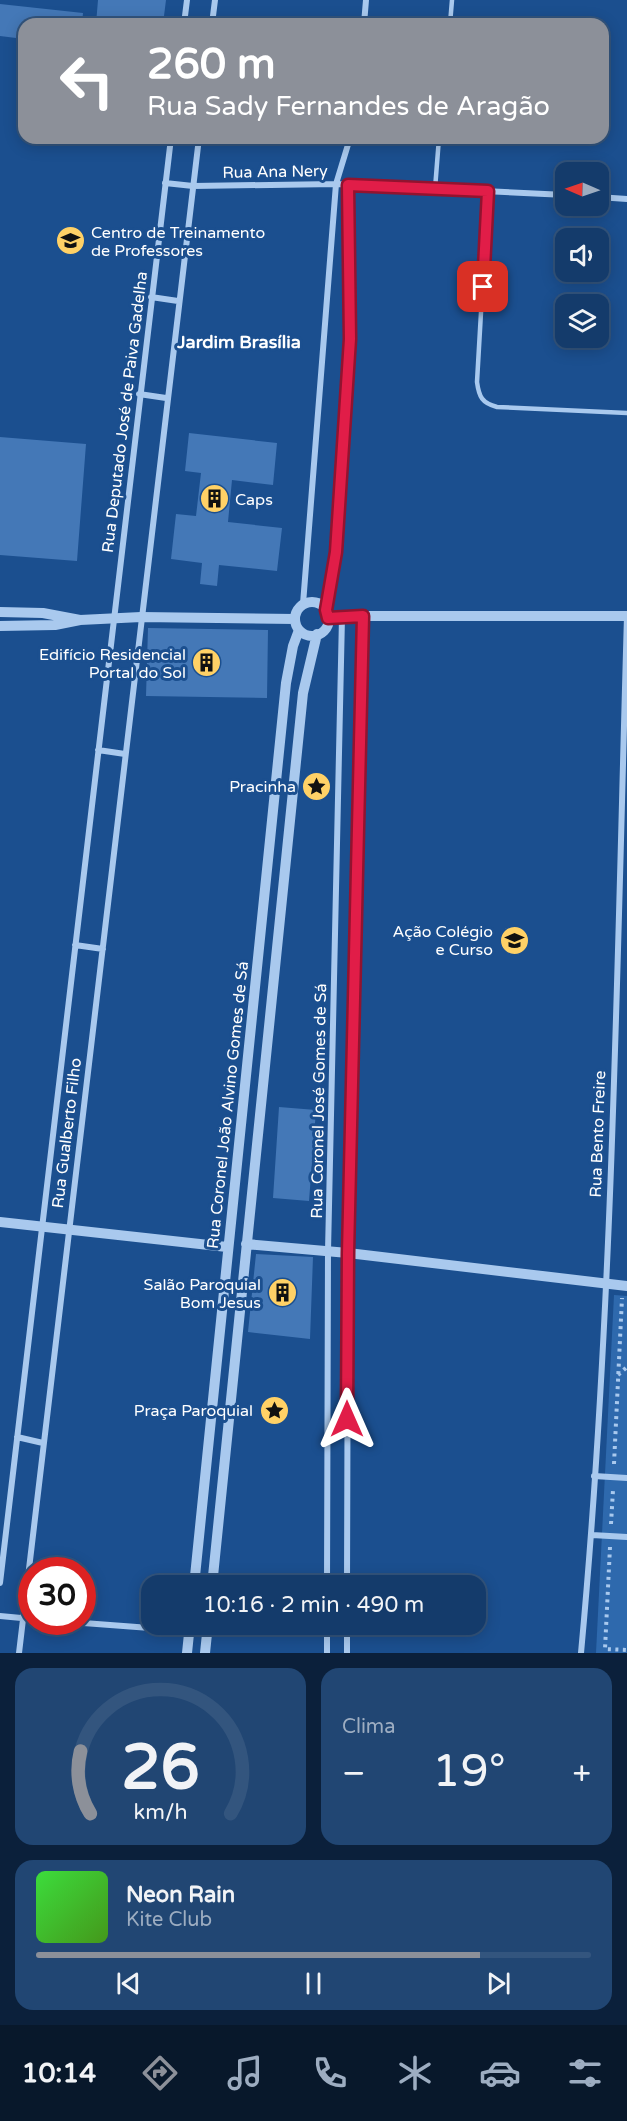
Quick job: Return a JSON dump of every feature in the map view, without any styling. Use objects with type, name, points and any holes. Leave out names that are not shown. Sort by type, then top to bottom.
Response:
[{"type":"street","points":[[185,18],[187,0]]},
{"type":"street","points":[[213,18],[215,0]]},
{"type":"street","points":[[364,18],[366,0]]},
{"type":"street","name":"Rua Deputado José de Paiva Gadelha","points":[[113,618],[170,144]]},
{"type":"street","points":[[141,617],[198,144]]},
{"type":"street","points":[[303,604],[336,184],[348,144]]},
{"type":"street","name":"Rua Ana Nery","points":[[165,183],[193,186],[336,184],[555,194]]},
{"type":"street","points":[[348,185],[350,339],[336,552],[327,614],[325,628],[317,634],[308,635],[299,630],[295,619],[298,608],[303,604],[315,602],[327,614],[342,617],[627,616]]},
{"type":"street","points":[[609,198],[627,199]]},
{"type":"street","points":[[151,297],[178,301]]},
{"type":"street","points":[[140,394],[166,398]]},
{"type":"street","points":[[0,612],[43,613],[80,620]]},
{"type":"street","name":"Rua Coronel José Gomes de Sá","points":[[347,1575],[348,1253],[363,616]]},
{"type":"street","name":"Rua Bento Freire","points":[[581,1653],[592,1535],[606,1284],[627,616]]},
{"type":"street","points":[[0,626],[55,626],[80,620],[141,617],[295,619]]},
{"type":"street","name":"Rua Gualberto Filho","points":[[30,1557],[141,617]]},
{"type":"street","name":"Rua Coronel José Gomes de Sá","points":[[327,1575],[328,1251],[342,617]]},
{"type":"street","name":"Rua Gualberto Filho","points":[[0,1583],[113,618]]},
{"type":"street","name":"Rua Coronel João Alvino Gomes de Sá","points":[[195,1575],[286,683],[293,646],[299,630]]},
{"type":"street","name":"Rua Coronel João Alvino Gomes de Sá","points":[[213,1575],[303,693],[317,634]]},
{"type":"street","points":[[98,750],[125,754]]},
{"type":"street","points":[[270,837],[288,840]]},
{"type":"street","points":[[619,897],[627,898]]},
{"type":"street","points":[[75,945],[103,950]]},
{"type":"street","points":[[256,973],[274,976]]},
{"type":"street","points":[[241,1114],[259,1115]]},
{"type":"street","points":[[231,1214],[242,1211],[249,1216]]},
{"type":"street","points":[[0,1221],[227,1252],[236,1261],[244,1259]]},
{"type":"street","points":[[246,1244],[348,1253],[627,1286]]},
{"type":"street","points":[[17,1437],[43,1443]]},
{"type":"street","points":[[207,1453],[225,1454]]},
{"type":"street","points":[[594,1476],[627,1478]]},
{"type":"street","points":[[592,1535],[627,1537]]},
{"type":"street","points":[[0,1616],[18,1618]]},
{"type":"street","points":[[96,1623],[141,1626]]},
{"type":"street","name":"Rua Gualberto Filho","points":[[19,1653],[21,1635]]},
{"type":"street","points":[[187,1653],[189,1635]]},
{"type":"street","points":[[205,1653],[207,1635]]},
{"type":"street","points":[[327,1635],[327,1653]]},
{"type":"street","points":[[347,1635],[347,1653]]},
{"type":"lane","points":[[450,18],[452,0]]},
{"type":"lane","points":[[435,189],[439,144]]},
{"type":"lane","points":[[488,191],[477,382],[479,396],[486,404],[497,407],[627,413]]},
{"type":"path","points":[[618,1376],[627,1367]]},
{"type":"shaded area","points":[[614,1295],[627,1296],[627,1653],[596,1653]]},
{"type":"building","points":[[98,0],[166,0],[164,18],[96,18]]},
{"type":"building","points":[[0,4],[83,13],[83,18],[18,18],[18,38],[0,36]]},
{"type":"building","name":"Caps","points":[[189,433],[277,443],[273,485],[232,480],[228,522],[282,528],[277,571],[219,565],[217,586],[200,584],[202,563],[171,559],[176,514],[196,516],[201,473],[185,471]]},
{"type":"building","points":[[0,437],[86,444],[77,561],[0,555]]},
{"type":"building","name":"Edifício Residencial Portal do Sol","points":[[148,628],[268,630],[267,698],[146,696]]},
{"type":"building","points":[[279,1107],[316,1110],[309,1201],[273,1198]]},
{"type":"building","name":"Salão Paroquial Bom Jesus","points":[[256,1254],[313,1257],[310,1339],[248,1332]]},
{"type":"place","name":"Centro de Treinamento de Professores","points":[[70,241]]},
{"type":"place","name":"Caps","points":[[214,499]]},
{"type":"place","name":"Edifício Residencial Portal do Sol","points":[[207,663]]},
{"type":"place","name":"Pracinha","points":[[317,786]]},
{"type":"place","name":"Ação Colégio e Curso","points":[[514,940]]},
{"type":"place","name":"Salão Paroquial Bom Jesus","points":[[282,1293]]},
{"type":"place","name":"Praça Paroquial","points":[[274,1410]]},
{"type":"district","name":"Jardim Brasília","points":[[239,342]]},
{"type":"route","points":[[347,1419],[348,1253],[363,616],[328,618],[326,610],[336,552],[350,339],[348,185],[488,191],[483,287]]}]
